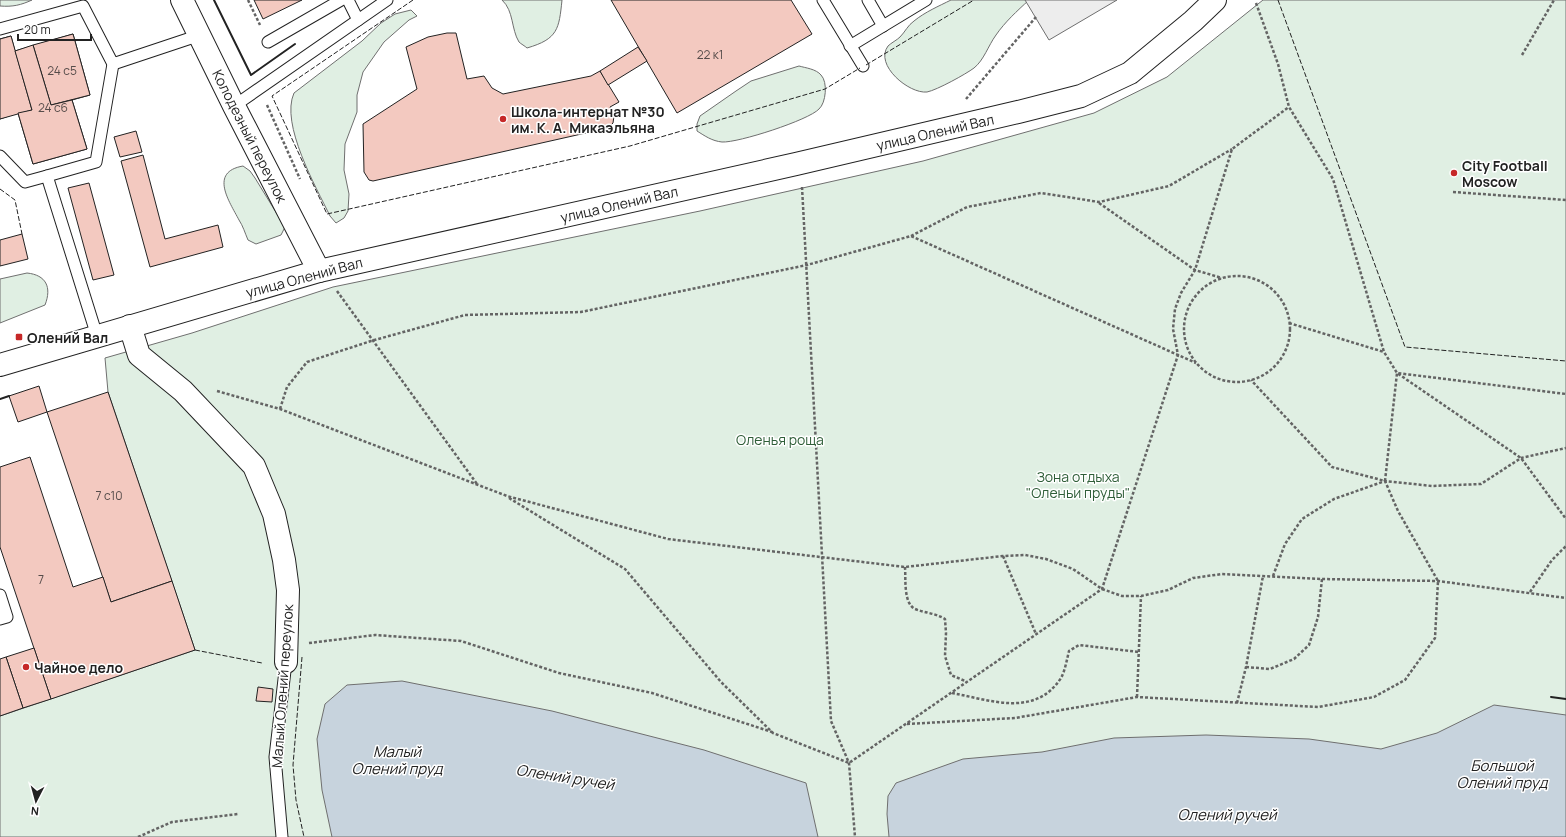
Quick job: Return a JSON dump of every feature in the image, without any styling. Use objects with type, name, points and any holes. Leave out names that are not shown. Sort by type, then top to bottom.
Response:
[{"type":"main road","name":"Колодезный переулок","points":[[182,0],[234,106],[319,271]]},
{"type":"main road","name":"улица Олений Вал","points":[[0,365],[319,271],[796,164],[1081,96],[1130,73],[1193,21],[1215,0]]},
{"type":"main road","name":"Малый Олений переулок","points":[[130,326],[139,355],[183,391],[254,466],[274,514],[284,560],[288,590],[286,662]]},
{"type":"lane","points":[[268,42],[341,0]]},
{"type":"lane","points":[[348,0],[358,20]]},
{"type":"lane","points":[[234,106],[387,0]]},
{"type":"lane","points":[[823,0],[863,66]]},
{"type":"lane","points":[[868,0],[884,26]]},
{"type":"lane","points":[[850,46],[926,0]]},
{"type":"lane","points":[[0,29],[83,6],[113,64],[96,162],[25,182],[0,156]]},
{"type":"lane","points":[[113,64],[200,35]]},
{"type":"lane","points":[[47,176],[97,336]]},
{"type":"lane","points":[[0,595],[7,617],[0,619]]},
{"type":"lane","name":"Малый Олений переулок","points":[[282,837],[276,757],[286,662]]},
{"type":"path","points":[[248,0],[268,42]]},
{"type":"path","points":[[1522,55],[1554,0]]},
{"type":"path","points":[[1256,3],[1278,64],[1289,106],[1333,179],[1384,352],[1397,373],[1521,458],[1566,519]]},
{"type":"path","points":[[965,100],[1036,17]]},
{"type":"path","points":[[264,99],[301,182]]},
{"type":"path","points":[[280,409],[287,387],[307,362],[371,341],[465,315],[581,312],[807,265],[911,236],[967,208],[1041,193],[1099,202],[1169,186],[1232,149],[1289,106]]},
{"type":"path","points":[[849,763],[1102,589],[1178,355],[1173,329],[1175,309],[1181,293],[1195,270],[1232,149]]},
{"type":"path","points":[[802,184],[831,721],[849,763],[855,837]]},
{"type":"path","points":[[1453,192],[1566,200]]},
{"type":"path","points":[[1099,202],[1195,270],[1222,278]]},
{"type":"path","points":[[911,236],[1196,363]]},
{"type":"path","points":[[319,271],[333,287],[371,341],[478,485]]},
{"type":"path","points":[[1237,276],[1252,278],[1266,285],[1277,295],[1285,308],[1289,322],[1289,338],[1287,345],[1276,365],[1265,374],[1251,380],[1236,382],[1221,380],[1207,373],[1196,363],[1188,350],[1184,336],[1184,321],[1188,306],[1197,294],[1208,284],[1222,278],[1237,276]]},
{"type":"path","points":[[1289,322],[1384,352]]},
{"type":"path","points":[[1397,373],[1566,394]]},
{"type":"path","points":[[906,724],[1015,718],[1137,697],[1318,707],[1374,698],[1405,680],[1435,638],[1438,580],[1398,510],[1385,481],[1397,373]]},
{"type":"path","points":[[1251,380],[1332,467],[1385,481],[1432,486],[1481,484],[1521,458],[1566,448]]},
{"type":"path","points":[[213,390],[280,409],[507,496],[668,539],[905,567],[1025,555],[1046,559],[1073,569],[1102,589],[1122,596],[1141,596],[1168,590],[1193,578],[1222,574],[1322,579],[1438,580],[1566,598]]},
{"type":"path","points":[[1273,576],[1285,544],[1302,519],[1334,498],[1385,481]]},
{"type":"path","points":[[507,496],[624,569],[721,682],[773,733]]},
{"type":"path","points":[[1530,592],[1552,560],[1566,546]]},
{"type":"path","points":[[1003,556],[1036,634]]},
{"type":"path","points":[[905,567],[908,600],[914,608],[936,614],[945,619],[945,656],[951,675],[966,682]]},
{"type":"path","points":[[1237,703],[1246,667],[1263,576]]},
{"type":"path","points":[[1246,667],[1270,669],[1294,660],[1309,645],[1318,617],[1322,579]]},
{"type":"path","points":[[1137,697],[1141,596]]},
{"type":"path","points":[[303,644],[375,635],[461,641],[559,673],[652,693],[773,733],[849,763]]},
{"type":"path","points":[[951,692],[1006,704],[1029,702],[1046,695],[1062,677],[1069,651],[1079,645],[1139,652]]},
{"type":"path","points":[[138,837],[172,822],[238,814]]},
{"type":"green space","points":[[0,0],[32,0],[17,5],[0,6]]},
{"type":"green space","points":[[502,0],[562,0],[560,18],[555,32],[545,41],[527,48],[519,42],[516,37],[509,9]]},
{"type":"green space","points":[[951,0],[1029,0],[1000,30],[993,39],[981,61],[974,68],[951,82],[932,91],[920,91],[911,88],[896,77],[889,69],[885,54],[888,46],[900,37],[910,24],[918,18]]},
{"type":"green space","name":"Зона отдыха \"Оленьи пруды\"","points":[[1263,0],[1566,0],[1566,837],[0,837],[0,716],[195,650],[108,392],[105,358],[192,333],[333,287],[700,211],[923,161],[1094,113],[1167,77]]},
{"type":"green space","points":[[411,10],[417,16],[409,20],[384,42],[363,72],[357,95],[357,112],[345,144],[344,170],[349,194],[348,211],[344,218],[336,223],[330,216],[316,189],[296,138],[292,121],[291,106],[294,93],[362,41],[381,23],[395,14]]},
{"type":"green space","points":[[799,66],[816,71],[821,75],[825,82],[825,97],[819,109],[813,114],[773,130],[730,141],[715,141],[697,131],[697,124],[700,116],[751,81]]},
{"type":"green space","points":[[243,166],[250,171],[255,178],[285,227],[281,235],[256,244],[248,240],[224,188],[224,181],[227,174],[233,169]]},
{"type":"green space","points":[[27,273],[39,276],[46,283],[48,293],[45,305],[0,323],[0,279]]},
{"type":"shaded area","points":[[1025,0],[1117,0],[1049,40]]},
{"type":"water","name":"Малый Олений пруд","points":[[402,681],[552,711],[704,750],[806,783],[818,837],[332,837],[322,790],[317,739],[325,704],[347,685]]},
{"type":"water","name":"Большой Олений пруд","points":[[1494,705],[1566,715],[1566,837],[889,837],[887,814],[888,796],[896,783],[963,759],[1042,752],[1114,738],[1206,735],[1309,739],[1381,749],[1437,733]]},
{"type":"building","points":[[254,0],[302,0],[263,19]]},
{"type":"building","points":[[611,0],[791,0],[812,34],[677,113]]},
{"type":"building","points":[[447,33],[456,33],[467,79],[484,76],[492,88],[503,94],[591,76],[600,71],[619,102],[610,107],[614,116],[613,123],[608,128],[373,181],[369,180],[364,172],[363,124],[417,89],[406,47],[428,37]]},
{"type":"building","points":[[73,34],[90,95],[72,100],[87,149],[33,164],[18,113],[0,119],[0,39],[11,36],[15,51]]},
{"type":"building","points":[[73,34],[90,95],[51,105],[33,45]]},
{"type":"building","points":[[11,36],[32,110],[0,119],[0,39]]},
{"type":"building","points":[[33,45],[51,105],[72,100],[87,149],[33,164],[18,113],[32,110],[15,51]]},
{"type":"building","points":[[638,47],[647,61],[608,85],[600,71]]},
{"type":"building","points":[[136,131],[142,152],[120,157],[114,137]]},
{"type":"building","points":[[143,155],[165,239],[218,225],[223,247],[150,267],[121,161]]},
{"type":"building","points":[[89,183],[114,275],[93,280],[68,188]]},
{"type":"building","points":[[22,234],[28,259],[0,266],[0,240]]},
{"type":"building","points":[[39,386],[47,412],[18,422],[9,396]]},
{"type":"building","points":[[108,392],[172,581],[111,602],[47,412]]},
{"type":"building","points":[[30,457],[73,587],[103,577],[111,602],[172,581],[195,650],[51,699],[0,547],[0,467]]},
{"type":"building","points":[[34,648],[51,699],[23,708],[6,657]]},
{"type":"building","points":[[6,657],[23,708],[0,716],[0,659]]},
{"type":"building","points":[[258,687],[273,689],[272,702],[256,701]]},
{"type":"fence","points":[[413,0],[272,96],[327,214],[630,146],[825,89],[860,68]]},
{"type":"fence","points":[[866,65],[974,0]]},
{"type":"fence","points":[[1278,0],[1405,347],[1566,361]]},
{"type":"fence","points":[[0,189],[15,200],[22,234]]},
{"type":"fence","points":[[195,650],[262,663]]},
{"type":"fence","points":[[302,657],[293,765],[296,800],[304,837]]},
{"type":"wall","points":[[214,0],[251,75],[295,44]]},
{"type":"wall","points":[[0,399],[9,396]]},
{"type":"wall","points":[[1551,697],[1566,699]]},
{"type":"place","name":"Школа-интернат №30 им. К. А. Микаэльяна","points":[[503,119]]},
{"type":"place","name":"City Football Moscow","points":[[1454,173]]},
{"type":"place","name":"Олений Вал","points":[[19,337]]},
{"type":"place","name":"Чайное дело","points":[[26,667]]},
{"type":"park label","name":"Оленья роща","points":[[780,439]]},
{"type":"water label","name":"Олений ручей","points":[[565,777]]},
{"type":"water label","name":"Олений ручей","points":[[1227,814]]}]
